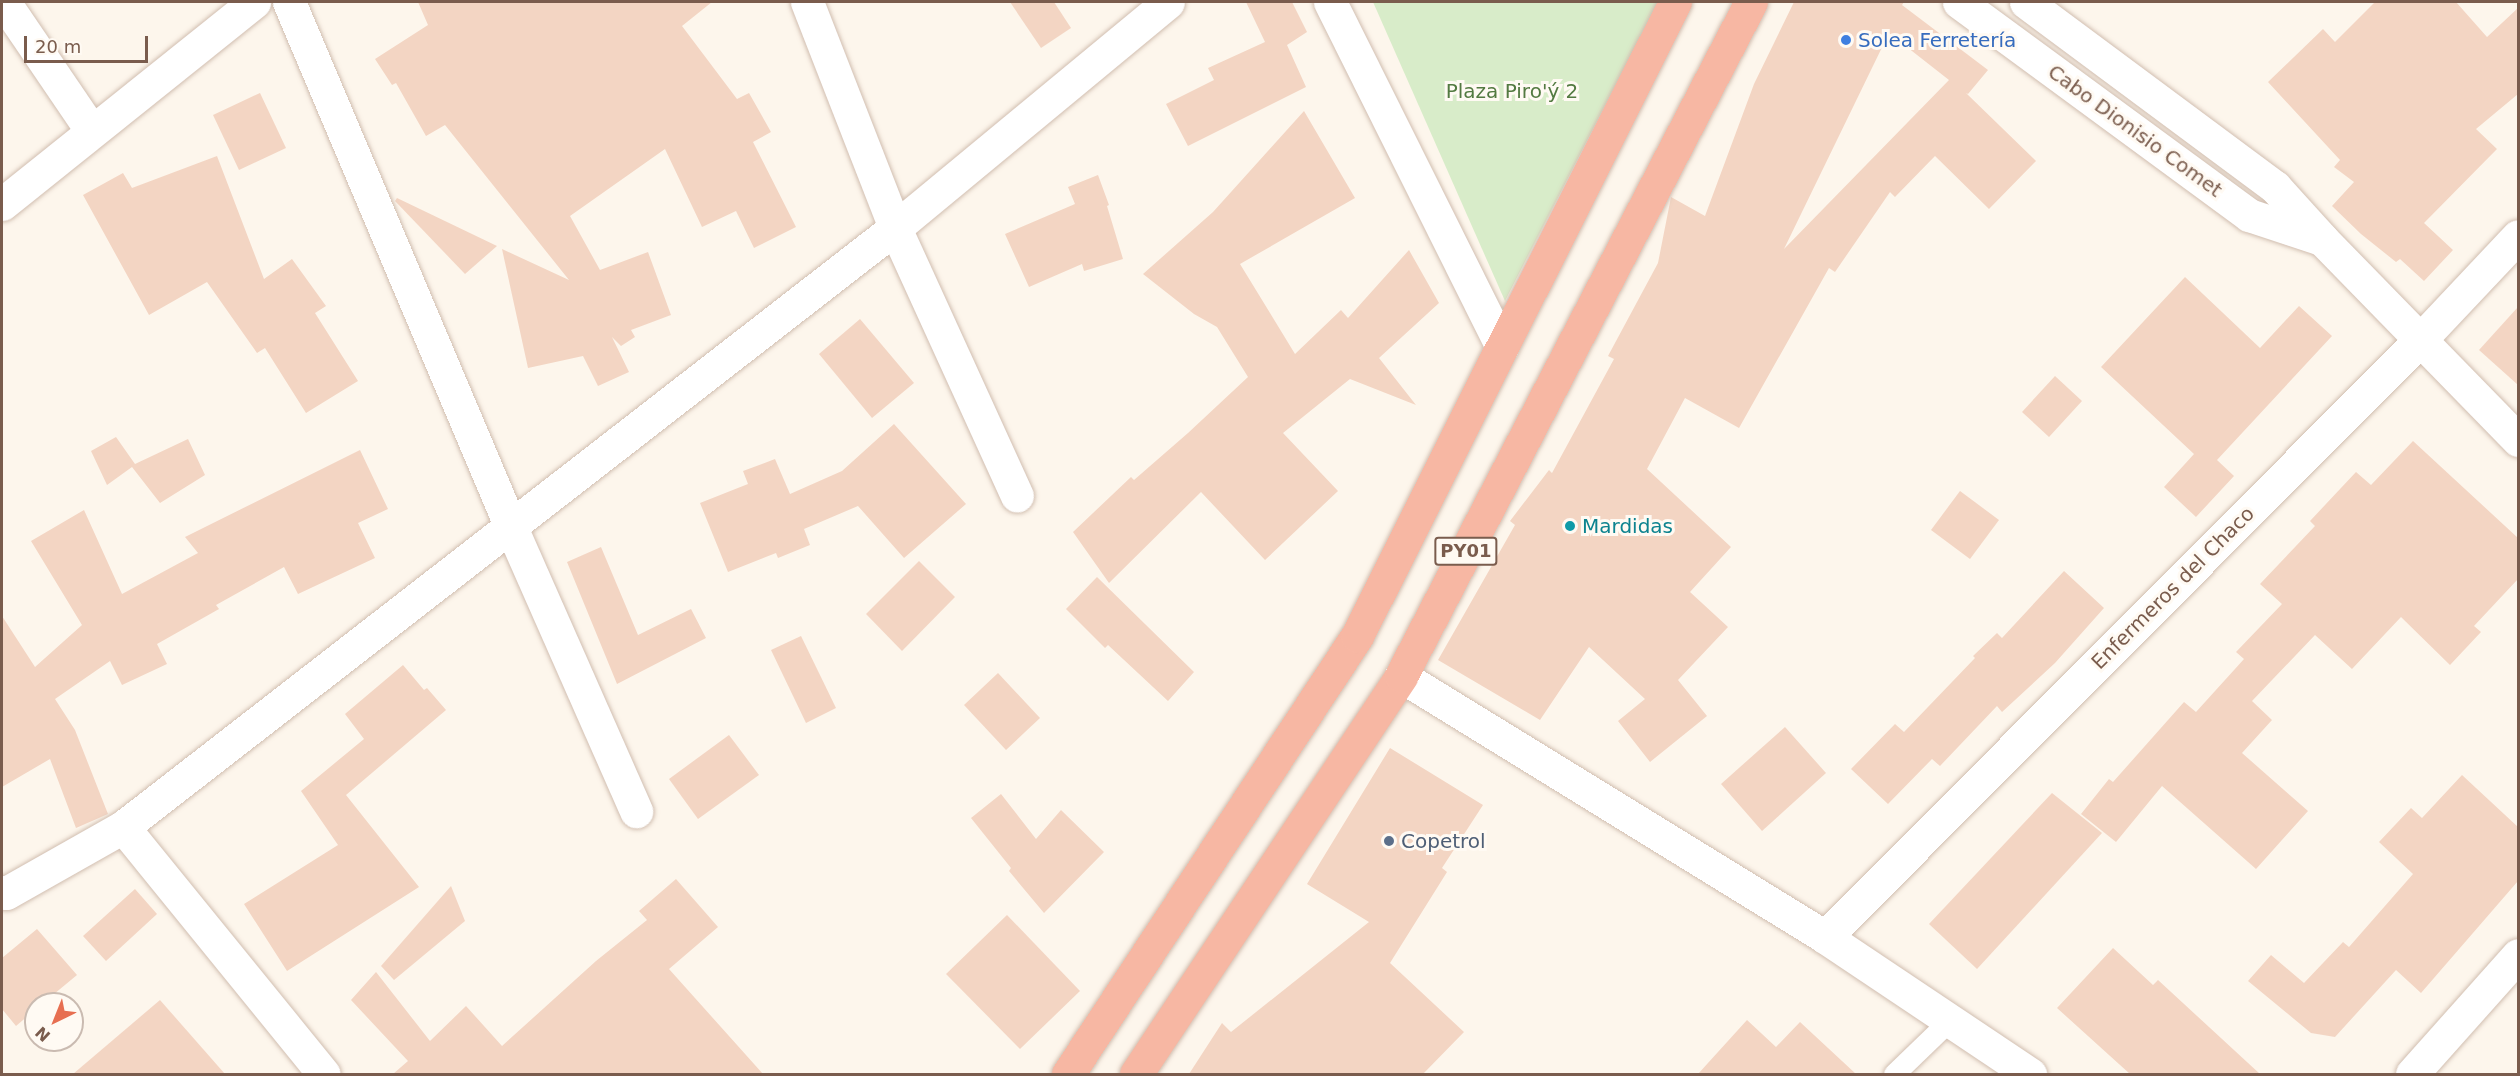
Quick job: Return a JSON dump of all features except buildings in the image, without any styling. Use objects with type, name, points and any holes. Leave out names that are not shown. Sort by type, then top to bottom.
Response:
[{"type":"highway","name":"PY01","points":[[1068,1074],[1357,636],[1675,2]]},
{"type":"highway","name":"PY01","points":[[1136,1074],[1401,676],[1751,2]]},
{"type":"street","points":[[4,2],[91,130]]},
{"type":"street","points":[[2,204],[91,130],[255,2]]},
{"type":"street","points":[[289,2],[510,525],[636,811]]},
{"type":"street","points":[[807,2],[895,228],[1017,496]]},
{"type":"street","points":[[2,892],[6,893],[123,827],[895,228],[1168,2]]},
{"type":"street","points":[[1330,2],[1502,347]]},
{"type":"street","name":"Cabo Dionisio Comet","points":[[1959,2],[2249,215],[2322,239]]},
{"type":"street","name":"Cabo Dionisio Comet","points":[[2026,2],[2275,187],[2322,239],[2518,440]]},
{"type":"street","name":"Enfermeros del Chaco","points":[[1825,937],[2421,339],[2518,236]]},
{"type":"street","points":[[1401,676],[1825,937],[2030,1074]]},
{"type":"street","points":[[123,827],[324,1074]]},
{"type":"street","points":[[2412,1074],[2518,955]]},
{"type":"lane","points":[[1894,1074],[1950,1020]]},
{"type":"green space","name":"Plaza Piro'ý 2","points":[[1373,2],[1658,2],[1505,301]]},
{"type":"place","name":"Solea Ferretería","points":[[1846,40]]},
{"type":"place","name":"Mardidas","points":[[1570,526]]},
{"type":"place","name":"Copetrol","points":[[1389,841]]}]
